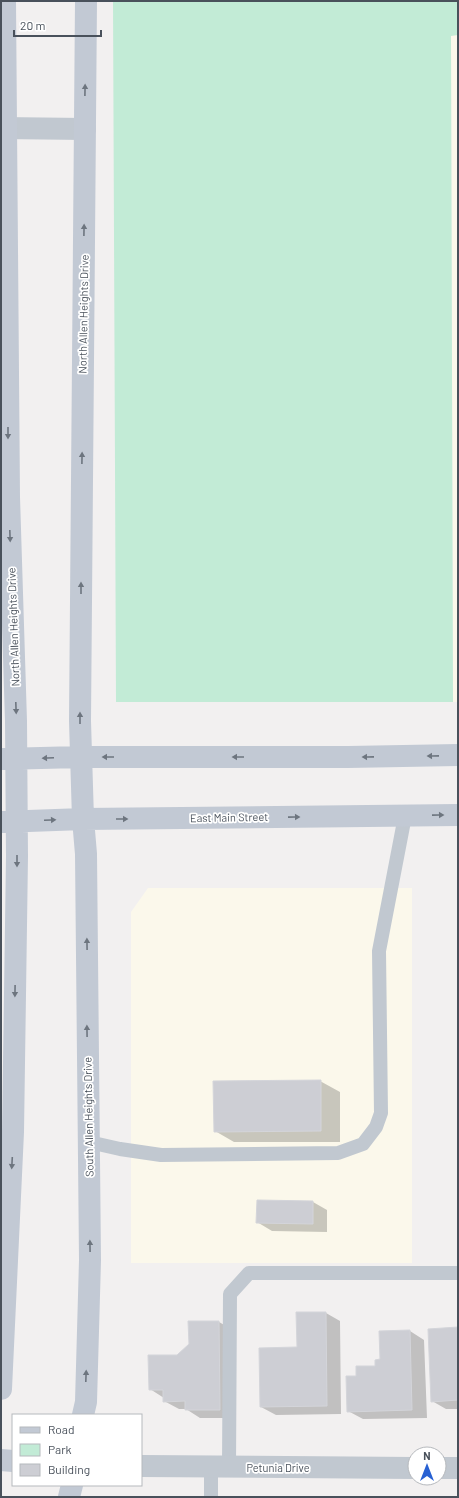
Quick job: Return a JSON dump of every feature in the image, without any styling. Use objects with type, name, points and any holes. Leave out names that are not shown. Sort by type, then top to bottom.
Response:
[{"type":"main road","name":"North Allen Heights Drive","points":[[5,1],[3,128],[4,380],[16,713],[9,759],[9,822]]},
{"type":"main road","name":"North Allen Heights Drive","points":[[83,819],[80,757],[86,1]]},
{"type":"main road","points":[[9,759],[80,757],[348,757],[458,755]]},
{"type":"main road","name":"East Main Street","points":[[9,822],[83,819],[458,815]]},
{"type":"main road","name":"South Allen Heights Drive","points":[[83,819],[86,854],[90,1260],[86,1402],[84,1414]]},
{"type":"main road","points":[[1,1389],[7,1132],[9,822]]},
{"type":"main road","points":[[1,1460],[12,1461]]},
{"type":"main road","points":[[69,1497],[72,1486]]},
{"type":"street","points":[[3,128],[84,129]]},
{"type":"street","name":"Petunia Drive","points":[[142,1466],[407,1468]]},
{"type":"street","points":[[447,1468],[458,1468]]},
{"type":"lane","points":[[89,1142],[120,1149],[161,1155],[338,1153],[363,1144],[376,1127],[380,1113],[379,951],[406,816]]},
{"type":"lane","points":[[211,1497],[220,1467],[230,1294],[249,1274],[458,1273]]},
{"type":"shaded area","points":[[451,35],[458,35],[458,702],[453,702]]},
{"type":"shaded area","points":[[148,888],[412,888],[412,1263],[131,1263],[131,912]]},
{"type":"green space","points":[[113,1],[458,1],[458,35],[451,36],[453,702],[116,702]]},
{"type":"building","points":[[321,1080],[321,1131],[214,1132],[213,1081]]},
{"type":"building","points":[[257,1200],[313,1201],[313,1224],[256,1223]]},
{"type":"building","points":[[296,1312],[326,1312],[327,1406],[260,1407],[259,1348],[297,1347]]},
{"type":"building","points":[[188,1321],[219,1321],[220,1410],[185,1410],[185,1401],[163,1402],[163,1390],[149,1390],[148,1355],[177,1355],[189,1344]]},
{"type":"building","points":[[458,1327],[458,1400],[431,1402],[428,1329]]},
{"type":"building","points":[[410,1330],[412,1410],[347,1412],[346,1376],[356,1376],[356,1366],[375,1366],[375,1360],[380,1359],[379,1331]]}]
